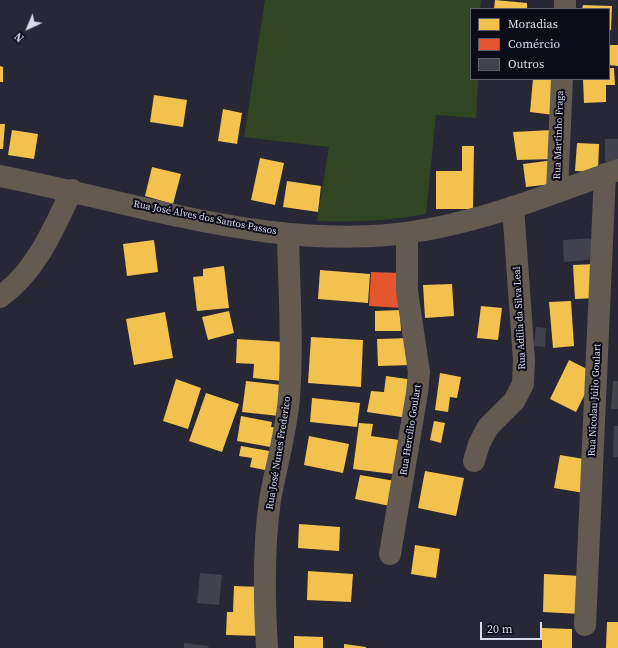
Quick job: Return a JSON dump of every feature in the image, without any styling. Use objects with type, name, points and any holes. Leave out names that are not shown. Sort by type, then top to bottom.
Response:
[{"type":"street","name":"Rua Martinho Fraga","points":[[557,191],[562,80]]},
{"type":"street","name":"Rua José Alves dos Santos Passos","points":[[0,176],[72,190],[207,221],[288,234],[350,236],[430,230],[513,207],[612,172]]},
{"type":"street","name":"Rua Nicolau Júlio Goulart","points":[[585,625],[612,172]]},
{"type":"street","points":[[0,297],[26,274],[45,249],[72,190]]},
{"type":"street","name":"Rua Adília da Silva Leal","points":[[474,461],[479,444],[488,427],[514,401],[523,384],[524,360],[513,207]]},
{"type":"street","name":"Rua Hercílio Goulart","points":[[390,554],[419,372],[407,291],[406,233]]},
{"type":"street","name":"Rua José Nunes Frederico","points":[[267,648],[265,600],[266,534],[275,472],[284,436],[291,363],[288,234]]},
{"type":"green space","points":[[265,0],[481,0],[480,8],[470,8],[470,80],[478,80],[476,118],[436,115],[426,214],[372,220],[317,221],[329,147],[244,137]]},
{"type":"building: Moradias","points":[[495,0],[527,3],[527,8],[494,8]]},
{"type":"building: Moradias","points":[[583,5],[612,6],[611,30],[610,8],[582,8]]},
{"type":"building: Moradias","points":[[610,45],[618,45],[618,66],[610,65]]},
{"type":"building: Moradias","points":[[0,66],[3,67],[3,82],[0,82]]},
{"type":"building: Moradias","points":[[610,68],[614,68],[615,85],[606,85],[606,102],[584,103],[583,80],[610,80]]},
{"type":"building: Moradias","points":[[533,80],[557,80],[554,115],[530,112]]},
{"type":"building: Moradias","points":[[154,95],[187,100],[183,127],[150,122]]},
{"type":"building: Moradias","points":[[223,109],[242,113],[237,144],[218,141]]},
{"type":"building: Moradias","points":[[0,124],[5,124],[3,149],[0,149]]},
{"type":"building: Moradias","points":[[12,130],[38,134],[34,159],[8,155]]},
{"type":"building: Moradias","points":[[552,130],[555,159],[517,160],[513,132]]},
{"type":"building: Moradias","points":[[577,143],[599,144],[598,172],[575,171]]},
{"type":"building: Moradias","points":[[462,146],[474,146],[473,209],[436,209],[436,171],[462,171]]},
{"type":"building: Moradias","points":[[260,158],[284,163],[275,205],[251,200]]},
{"type":"building: Moradias","points":[[554,160],[552,184],[526,187],[523,164]]},
{"type":"building: Moradias","points":[[152,167],[181,174],[173,204],[145,196]]},
{"type":"building: Moradias","points":[[287,181],[321,186],[318,212],[283,207]]},
{"type":"building: Moradias","points":[[154,240],[158,272],[127,276],[123,244]]},
{"type":"building: Moradias","points":[[595,264],[597,298],[575,299],[573,265]]},
{"type":"building: Moradias","points":[[224,266],[229,308],[197,311],[193,277],[203,276],[203,269]]},
{"type":"building: Moradias","points":[[320,270],[370,274],[368,303],[318,299]]},
{"type":"building: Moradias","points":[[452,284],[454,316],[425,318],[423,285]]},
{"type":"building: Moradias","points":[[571,301],[574,346],[553,348],[549,302]]},
{"type":"building: Moradias","points":[[481,306],[502,308],[498,340],[477,338]]},
{"type":"building: Moradias","points":[[400,310],[401,331],[375,331],[375,311]]},
{"type":"building: Moradias","points":[[229,311],[234,333],[208,340],[202,317]]},
{"type":"building: Moradias","points":[[165,312],[173,358],[134,365],[126,319]]},
{"type":"building: Moradias","points":[[311,337],[363,340],[361,387],[308,383]]},
{"type":"building: Moradias","points":[[411,338],[412,365],[378,366],[377,339]]},
{"type":"building: Moradias","points":[[237,339],[284,342],[282,381],[253,378],[254,364],[236,363]]},
{"type":"building: Moradias","points":[[569,360],[589,370],[588,388],[576,412],[550,399]]},
{"type":"building: Moradias","points":[[440,373],[461,377],[457,398],[450,397],[448,412],[435,410]]},
{"type":"building: Moradias","points":[[386,376],[414,380],[408,418],[367,412],[371,391],[384,392]]},
{"type":"building: Moradias","points":[[176,379],[201,388],[188,429],[163,421]]},
{"type":"building: Moradias","points":[[246,381],[282,385],[279,416],[242,412]]},
{"type":"building: Moradias","points":[[206,393],[239,404],[222,452],[189,441]]},
{"type":"building: Moradias","points":[[312,398],[360,403],[357,427],[310,422]]},
{"type":"building: Moradias","points":[[241,416],[272,422],[271,427],[280,428],[276,448],[237,441]]},
{"type":"building: Moradias","points":[[434,421],[445,423],[441,443],[430,440]]},
{"type":"building: Moradias","points":[[359,423],[373,424],[371,436],[406,441],[401,475],[353,469]]},
{"type":"building: Moradias","points":[[309,436],[349,444],[343,473],[304,465]]},
{"type":"building: Moradias","points":[[241,446],[275,452],[270,471],[250,467],[252,458],[239,456]]},
{"type":"building: Moradias","points":[[560,455],[590,460],[584,493],[554,488]]},
{"type":"building: Moradias","points":[[425,471],[464,478],[456,516],[418,508]]},
{"type":"building: Moradias","points":[[360,475],[395,481],[390,506],[355,499]]},
{"type":"building: Moradias","points":[[299,524],[340,527],[339,551],[298,548]]},
{"type":"building: Moradias","points":[[415,545],[440,549],[436,578],[411,574]]},
{"type":"building: Moradias","points":[[308,571],[353,574],[351,602],[307,600]]},
{"type":"building: Moradias","points":[[544,574],[582,576],[580,614],[543,612]]},
{"type":"building: Moradias","points":[[234,586],[262,587],[260,636],[226,635],[227,612],[233,612]]},
{"type":"building: Moradias","points":[[607,622],[618,622],[618,648],[606,648]]},
{"type":"building: Moradias","points":[[542,628],[572,629],[572,648],[542,648]]},
{"type":"building: Moradias","points":[[294,636],[323,637],[323,648],[294,648]]},
{"type":"building: Moradias","points":[[344,644],[366,647],[366,648],[344,648]]},
{"type":"building: Comércio","points":[[371,272],[403,273],[402,308],[369,306]]},
{"type":"building: Outros","points":[[605,139],[618,139],[618,162],[605,162]]},
{"type":"building: Outros","points":[[598,238],[596,259],[564,262],[563,240]]},
{"type":"building: Outros","points":[[536,327],[546,328],[545,347],[534,346]]},
{"type":"building: Outros","points":[[613,381],[618,381],[618,409],[611,409]]},
{"type":"building: Outros","points":[[614,426],[618,426],[618,457],[613,457]]},
{"type":"building: Outros","points":[[200,573],[222,575],[219,605],[197,603]]},
{"type":"building: Outros","points":[[184,643],[209,646],[208,648],[184,648]]}]
